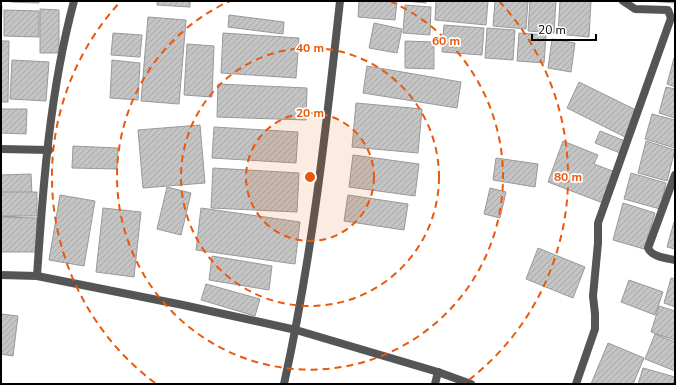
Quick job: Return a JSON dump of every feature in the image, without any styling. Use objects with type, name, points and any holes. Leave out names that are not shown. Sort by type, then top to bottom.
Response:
[{"type":"street","points":[[37,276],[43,180],[49,150],[64,37],[74,1]]},
{"type":"street","points":[[284,384],[296,330],[326,129],[340,1]]},
{"type":"street","points":[[576,384],[595,329],[595,314],[592,296],[598,243],[598,223],[671,18],[668,10],[635,9],[623,1]]},
{"type":"street","points":[[1,149],[49,150]]},
{"type":"street","points":[[675,175],[648,248],[649,251],[659,257],[675,260]]},
{"type":"street","points":[[1,275],[37,276],[183,304],[296,330],[438,372],[471,384]]},
{"type":"street","points":[[435,384],[438,372]]},
{"type":"building","points":[[39,1],[39,3],[11,2]]},
{"type":"building","points":[[157,1],[190,1],[190,7],[157,5]]},
{"type":"building","points":[[359,1],[397,1],[395,20],[358,17]]},
{"type":"building","points":[[405,1],[426,1],[426,3]]},
{"type":"building","points":[[436,1],[488,1],[486,25],[435,20]]},
{"type":"building","points":[[495,1],[528,1],[526,29],[493,26]]},
{"type":"building","points":[[530,1],[556,1],[554,33],[528,31]]},
{"type":"building","points":[[560,1],[591,1],[589,37],[558,34]]},
{"type":"building","points":[[648,1],[675,1],[675,3]]},
{"type":"building","points":[[1,5],[2,5],[1,37]]},
{"type":"building","points":[[405,5],[431,7],[430,35],[403,33]]},
{"type":"building","points":[[40,9],[59,10],[59,53],[40,53]]},
{"type":"building","points":[[4,10],[39,11],[39,37],[4,36]]},
{"type":"building","points":[[229,15],[284,22],[283,34],[228,27]]},
{"type":"building","points":[[148,17],[186,20],[179,104],[141,101]]},
{"type":"building","points":[[374,23],[402,29],[397,53],[369,48]]},
{"type":"building","points":[[444,25],[484,28],[482,55],[442,52]]},
{"type":"building","points":[[487,28],[515,30],[513,60],[485,58]]},
{"type":"building","points":[[113,33],[142,35],[140,57],[111,55]]},
{"type":"building","points":[[223,33],[299,38],[296,78],[221,73]]},
{"type":"building","points":[[519,33],[546,35],[544,63],[517,61]]},
{"type":"building","points":[[552,39],[575,43],[571,72],[548,68]]},
{"type":"building","points":[[1,41],[9,41],[8,102],[1,102]]},
{"type":"building","points":[[405,41],[434,42],[434,69],[405,68]]},
{"type":"building","points":[[187,44],[214,46],[212,97],[184,95]]},
{"type":"building","points":[[674,58],[675,59],[675,87],[667,84]]},
{"type":"building","points":[[12,60],[49,62],[46,101],[10,99]]},
{"type":"building","points":[[112,60],[140,63],[138,100],[110,98]]},
{"type":"building","points":[[367,66],[461,82],[457,108],[363,93]]},
{"type":"building","points":[[579,82],[638,111],[625,137],[567,108]]},
{"type":"building","points":[[218,84],[307,88],[306,120],[217,117]]},
{"type":"building","points":[[666,87],[675,89],[675,118],[659,113]]},
{"type":"building","points":[[356,103],[422,109],[418,153],[352,147]]},
{"type":"building","points":[[1,109],[27,109],[26,134],[1,133]]},
{"type":"building","points":[[652,114],[675,120],[675,148],[645,139]]},
{"type":"building","points":[[200,125],[205,183],[143,188],[138,130]]},
{"type":"building","points":[[214,127],[298,132],[296,163],[212,158]]},
{"type":"building","points":[[600,131],[625,141],[620,153],[595,143]]},
{"type":"building","points":[[563,141],[598,155],[594,164],[615,172],[603,203],[548,182]]},
{"type":"building","points":[[646,141],[675,150],[667,181],[638,173]]},
{"type":"building","points":[[73,146],[118,148],[117,169],[72,168]]},
{"type":"building","points":[[353,155],[419,164],[415,196],[349,187]]},
{"type":"building","points":[[496,158],[538,164],[535,187],[493,180]]},
{"type":"building","points":[[213,168],[299,173],[297,212],[211,208]]},
{"type":"building","points":[[631,173],[666,183],[660,209],[624,199]]},
{"type":"building","points":[[31,174],[33,215],[1,217],[1,175]]},
{"type":"building","points":[[167,187],[191,193],[181,235],[157,229]]},
{"type":"building","points":[[490,188],[506,192],[500,218],[484,214]]},
{"type":"building","points":[[1,192],[37,192],[37,216],[1,216]]},
{"type":"building","points":[[60,195],[95,201],[84,266],[49,260]]},
{"type":"building","points":[[348,195],[408,204],[404,230],[344,221]]},
{"type":"building","points":[[623,203],[655,213],[644,249],[613,240]]},
{"type":"building","points":[[103,208],[141,212],[134,277],[96,272]]},
{"type":"building","points":[[201,208],[300,222],[295,264],[196,250]]},
{"type":"building","points":[[1,217],[37,218],[36,252],[1,252]]},
{"type":"building","points":[[674,222],[675,223],[675,249],[667,247]]},
{"type":"building","points":[[538,248],[585,267],[573,298],[526,279]]},
{"type":"building","points":[[212,256],[272,266],[269,290],[209,280]]},
{"type":"building","points":[[671,278],[675,279],[675,307],[664,303]]},
{"type":"building","points":[[629,280],[663,292],[655,315],[621,302]]},
{"type":"building","points":[[206,284],[260,299],[255,316],[201,300]]},
{"type":"building","points":[[659,306],[675,311],[675,340],[651,332]]},
{"type":"building","points":[[1,314],[18,316],[13,356],[1,354]]},
{"type":"building","points":[[655,334],[675,342],[675,371],[645,359]]},
{"type":"building","points":[[608,343],[644,358],[633,384],[591,384]]},
{"type":"building","points":[[643,368],[675,377],[673,384],[638,384]]}]
